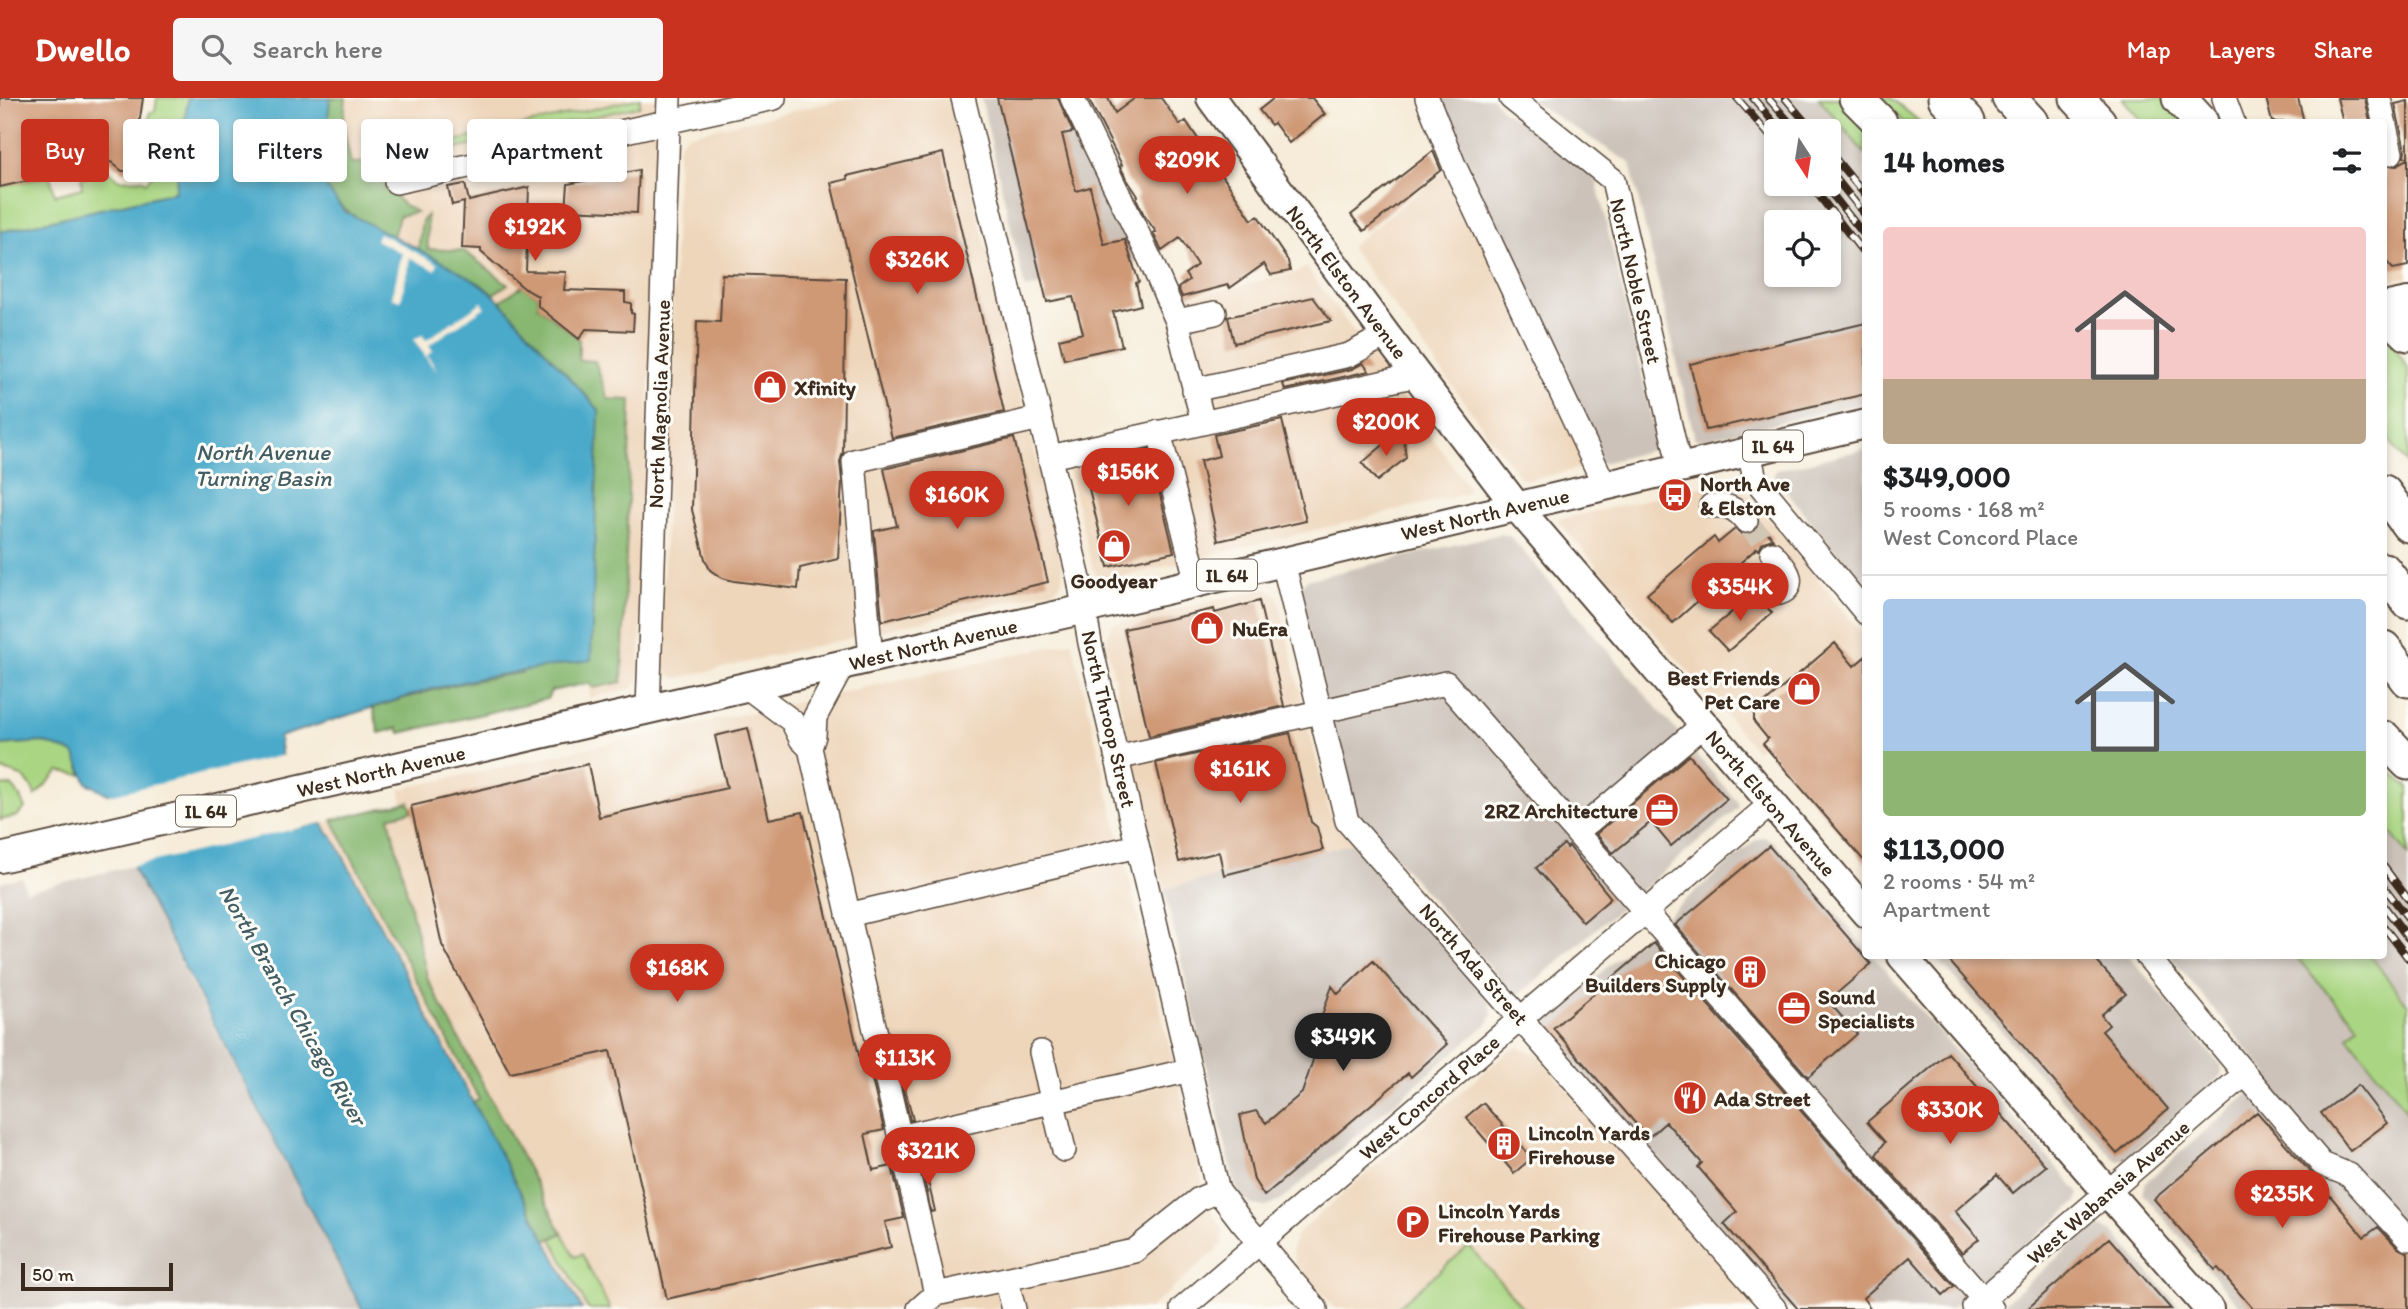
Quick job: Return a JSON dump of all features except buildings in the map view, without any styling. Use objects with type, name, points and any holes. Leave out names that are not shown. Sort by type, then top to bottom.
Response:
[{"type":"highway","points":[[1856,98],[1877,119]]},
{"type":"highway","points":[[1945,98],[1965,119]]},
{"type":"highway","points":[[2010,98],[2028,119]]},
{"type":"highway","points":[[2077,98],[2096,119]]},
{"type":"highway","points":[[2179,98],[2198,119]]},
{"type":"highway","points":[[2387,312],[2408,334]]},
{"type":"highway","points":[[2387,496],[2408,525]]},
{"type":"highway","points":[[2387,574],[2408,602]]},
{"type":"highway","points":[[2387,652],[2408,680]]},
{"type":"highway","points":[[2387,741],[2408,764]]},
{"type":"main road","name":"North Elston Avenue","points":[[1211,98],[1517,507],[1862,908]]},
{"type":"main road","points":[[2387,308],[2408,302]]},
{"type":"main road","name":"West North Avenue","points":[[8,857],[871,659],[1862,425]]},
{"type":"main road","points":[[1905,959],[2209,1309]]},
{"type":"street","name":"North Magnolia Avenue","points":[[648,710],[670,98]]},
{"type":"street","points":[[396,183],[774,98]]},
{"type":"street","name":"North Throop Street","points":[[963,98],[1050,457],[1085,609],[1090,643],[1218,1191],[1316,1309]]},
{"type":"street","points":[[1072,98],[1177,321],[1203,422]]},
{"type":"street","points":[[1427,98],[1454,165],[1605,486]]},
{"type":"street","name":"North Noble Street","points":[[1511,98],[1613,180],[1680,468]]},
{"type":"street","points":[[2224,98],[2232,119]]},
{"type":"street","points":[[2379,98],[2385,119]]},
{"type":"street","points":[[2387,127],[2394,152]]},
{"type":"street","points":[[1177,321],[1215,313]]},
{"type":"street","points":[[1194,390],[1349,355],[1386,335]]},
{"type":"street","points":[[1050,457],[1417,375]]},
{"type":"street","points":[[871,659],[854,460],[1040,418]]},
{"type":"street","points":[[1159,432],[1197,583]]},
{"type":"street","points":[[1749,452],[1755,479],[1862,608]]},
{"type":"street","points":[[1711,506],[1726,505],[1738,511],[1746,520]]},
{"type":"street","points":[[1749,575],[1763,591],[1774,594],[1782,593],[1788,588],[1788,574],[1772,553]]},
{"type":"street","name":"North Ada Street","points":[[1283,562],[1347,821],[1775,1309]]},
{"type":"street","points":[[843,665],[815,717],[810,748],[900,1137],[928,1302],[1006,1279],[1134,1251],[1199,1199],[1218,1191]]},
{"type":"street","points":[[1117,758],[1446,683],[1646,911],[1983,1306]]},
{"type":"street","points":[[747,687],[792,721],[801,739],[810,748]]},
{"type":"street","points":[[1589,822],[1703,725]]},
{"type":"street","name":"West Concord Place","points":[[1182,1309],[1772,803]]},
{"type":"street","points":[[848,915],[1138,846]]},
{"type":"street","points":[[2149,959],[2322,1164],[2349,1175],[2408,1239]]},
{"type":"street","points":[[1041,1052],[1064,1150]]},
{"type":"street","points":[[900,1137],[1190,1070]]},
{"type":"street","name":"West Wabansia Avenue","points":[[1983,1306],[2108,1192],[2245,1074]]},
{"type":"street","points":[[1006,1279],[1014,1309]]},
{"type":"shaded area","points":[[330,98],[660,98],[639,680],[632,689],[589,698],[599,410],[449,265],[344,211],[340,182],[347,182],[347,119],[333,119]]},
{"type":"shaded area","points":[[849,98],[950,98],[1063,570],[1062,582],[1055,590],[679,678],[672,677],[661,665],[661,657],[678,148],[687,135]]},
{"type":"shaded area","points":[[981,98],[1072,98],[1150,259],[1025,289]]},
{"type":"shaded area","points":[[1427,98],[1493,98],[1502,110],[1591,169],[1596,179],[1658,445],[1656,449],[1595,465]]},
{"type":"shaded area","points":[[1527,98],[1819,98],[1836,119],[1764,119],[1764,196],[1841,196],[1841,125],[1862,150],[1862,404],[1701,440],[1695,439],[1630,163]]},
{"type":"shaded area","points":[[2408,151],[2408,277],[2387,281],[2387,156]]},
{"type":"shaded area","points":[[1446,170],[1595,465],[1529,480],[1520,478],[1350,247]]},
{"type":"shaded area","points":[[1306,267],[1466,484],[1468,489],[1465,494],[1100,580],[1090,559],[1065,454],[1202,422],[1169,302],[1298,272]]},
{"type":"shaded area","points":[[1862,450],[1862,584],[1773,475],[1777,470]]},
{"type":"shaded area","points":[[1737,479],[1862,633],[1862,659],[1756,750],[1557,520]]},
{"type":"shaded area","points":[[1500,534],[1510,536],[1739,807],[1520,994],[1511,992],[1351,806],[1299,590],[1306,580]]},
{"type":"shaded area","points":[[1267,589],[1278,598],[1328,809],[1334,821],[1354,843],[1164,889],[1106,643],[1107,636],[1113,624],[1119,622]]},
{"type":"shaded area","points":[[1072,642],[1201,1177],[1212,1213],[1223,1229],[1222,1245],[1149,1309],[582,1309],[332,835],[329,835],[322,823],[403,803],[400,789]]},
{"type":"shaded area","points":[[2387,828],[2408,855],[2408,1309],[2242,1309],[2142,1193],[2145,1183],[2269,1076],[2172,959],[2387,959]]},
{"type":"shaded area","points":[[1764,837],[1773,841],[1862,944],[1862,959],[1876,959],[2079,1193],[2077,1202],[1950,1309],[1788,1309],[1545,1029],[1547,1019],[1754,841]]},
{"type":"shaded area","points":[[1354,843],[1490,1001],[1492,1015],[1488,1023],[1280,1201],[1265,1207],[1252,1205],[1241,1197],[1235,1185],[1164,889]]},
{"type":"shaded area","points":[[132,866],[185,973],[362,1309],[0,1309],[0,882],[22,878],[26,891]]},
{"type":"shaded area","points":[[1938,959],[2132,959],[2221,1066],[2222,1075],[2123,1160],[2117,1162]]},
{"type":"shaded area","points":[[1519,1047],[1537,1054],[1761,1309],[1335,1309],[1296,1264],[1292,1250],[1295,1237],[1506,1053]]},
{"type":"shaded area","points":[[2103,1227],[2113,1232],[2181,1309],[1997,1309],[2084,1235],[2092,1229]]},
{"type":"green space","points":[[157,98],[188,98],[185,119],[149,119],[150,112],[155,112]]},
{"type":"green space","points":[[330,98],[346,98],[344,119],[328,119]]},
{"type":"green space","points":[[640,98],[640,106],[584,119],[550,119]]},
{"type":"green space","points":[[1819,98],[1839,98],[1862,124],[1862,150],[1841,125],[1841,119],[1836,119]]},
{"type":"green space","points":[[1880,98],[1891,98],[1916,119],[1900,119]]},
{"type":"green space","points":[[2122,98],[2166,98],[2185,119],[2140,119]]},
{"type":"green space","points":[[467,138],[467,146],[453,150],[453,142]]},
{"type":"green space","points":[[347,144],[351,164],[361,162],[361,182],[381,182],[403,204],[416,212],[399,216],[393,237],[350,214],[326,188],[324,182],[347,182]]},
{"type":"green space","points":[[109,172],[119,180],[176,182],[175,192],[0,232],[0,187],[23,182],[52,182],[55,195],[82,188],[81,182],[109,182]]},
{"type":"green space","points":[[427,215],[428,249],[464,251],[508,284],[493,294],[449,265],[418,250],[422,221]]},
{"type":"green space","points":[[522,286],[538,296],[538,306],[579,339],[579,360],[595,361],[608,399],[631,400],[622,682],[594,688],[588,683],[551,691],[547,699],[400,733],[398,728],[379,733],[373,708],[447,687],[522,673],[599,410],[500,301]]},
{"type":"green space","points":[[2391,340],[2408,369],[2408,465],[2387,437],[2387,341]]},
{"type":"green space","points":[[43,742],[75,753],[83,775],[59,771],[35,796],[22,777],[0,770],[0,745]]},
{"type":"green space","points":[[2387,768],[2408,787],[2408,855],[2387,828]]},
{"type":"green space","points":[[0,785],[12,786],[19,795],[25,808],[17,816],[0,820]]},
{"type":"green space","points":[[409,802],[412,811],[389,817],[428,980],[562,1233],[546,1241],[473,1103],[479,1099],[332,820]]},
{"type":"green space","points":[[2298,959],[2372,959],[2408,1005],[2408,1113],[2348,1036],[2358,1025]]},
{"type":"green space","points":[[562,1233],[575,1257],[582,1254],[610,1309],[588,1309],[552,1239]]},
{"type":"green space","points":[[1469,1246],[1524,1309],[1395,1309]]},
{"type":"water","name":"North Avenue Turning Basin","points":[[188,98],[330,98],[328,119],[233,119],[233,182],[324,182],[344,211],[449,265],[483,286],[500,301],[599,410],[591,660],[480,678],[428,690],[279,737],[291,829],[322,823],[329,835],[332,835],[582,1309],[362,1309],[132,866],[110,795],[87,783],[74,753],[43,742],[0,745],[0,232],[175,192],[176,182],[219,182],[219,119],[185,119]]},
{"type":"pier","points":[[379,233],[438,264],[435,270],[410,258],[401,300],[392,298],[402,253],[376,240]]},
{"type":"pier","points":[[482,302],[485,307],[429,345],[433,351],[427,355],[435,370],[414,340],[422,335],[426,340]]},
{"type":"pier","points":[[284,755],[294,825],[322,819],[326,822],[128,867],[105,796]]},
{"type":"tunnel","points":[[1746,521],[1772,553]]},
{"type":"railway","points":[[1737,98],[1764,129]]},
{"type":"railway","points":[[1753,98],[1771,119]]},
{"type":"railway","points":[[1768,98],[1786,119]]},
{"type":"railway","points":[[1785,98],[1803,119]]},
{"type":"railway","points":[[1841,166],[1862,191]]},
{"type":"railway","points":[[1841,185],[1862,211]]},
{"type":"railway","points":[[1819,196],[1862,251]]},
{"type":"railway","points":[[1834,196],[1862,232]]},
{"type":"railway","points":[[2387,871],[2408,899]]},
{"type":"railway","points":[[2387,891],[2408,918]]},
{"type":"railway","points":[[2387,910],[2408,938]]},
{"type":"railway","points":[[2387,931],[2408,958]]},
{"type":"place","name":"Xfinity","points":[[770,387]]},
{"type":"place","name":"North Ave & Elston","points":[[1675,495]]},
{"type":"place","name":"Goodyear","points":[[1114,546]]},
{"type":"place","name":"NuEra","points":[[1207,628]]},
{"type":"place","name":"Best Friends Pet Care","points":[[1804,689]]},
{"type":"place","name":"2RZ Architecture","points":[[1662,810]]},
{"type":"place","name":"Chicago Builders Supply","points":[[1750,972]]},
{"type":"place","name":"Sound Specialists","points":[[1794,1008]]},
{"type":"place","name":"Ada Street","points":[[1690,1098]]},
{"type":"place","name":"Lincoln Yards Firehouse","points":[[1504,1144]]},
{"type":"place","name":"Lincoln Yards Firehouse Parking","points":[[1413,1222]]},
{"type":"water label","name":"North Branch Chicago River","points":[[293,1005]]}]
